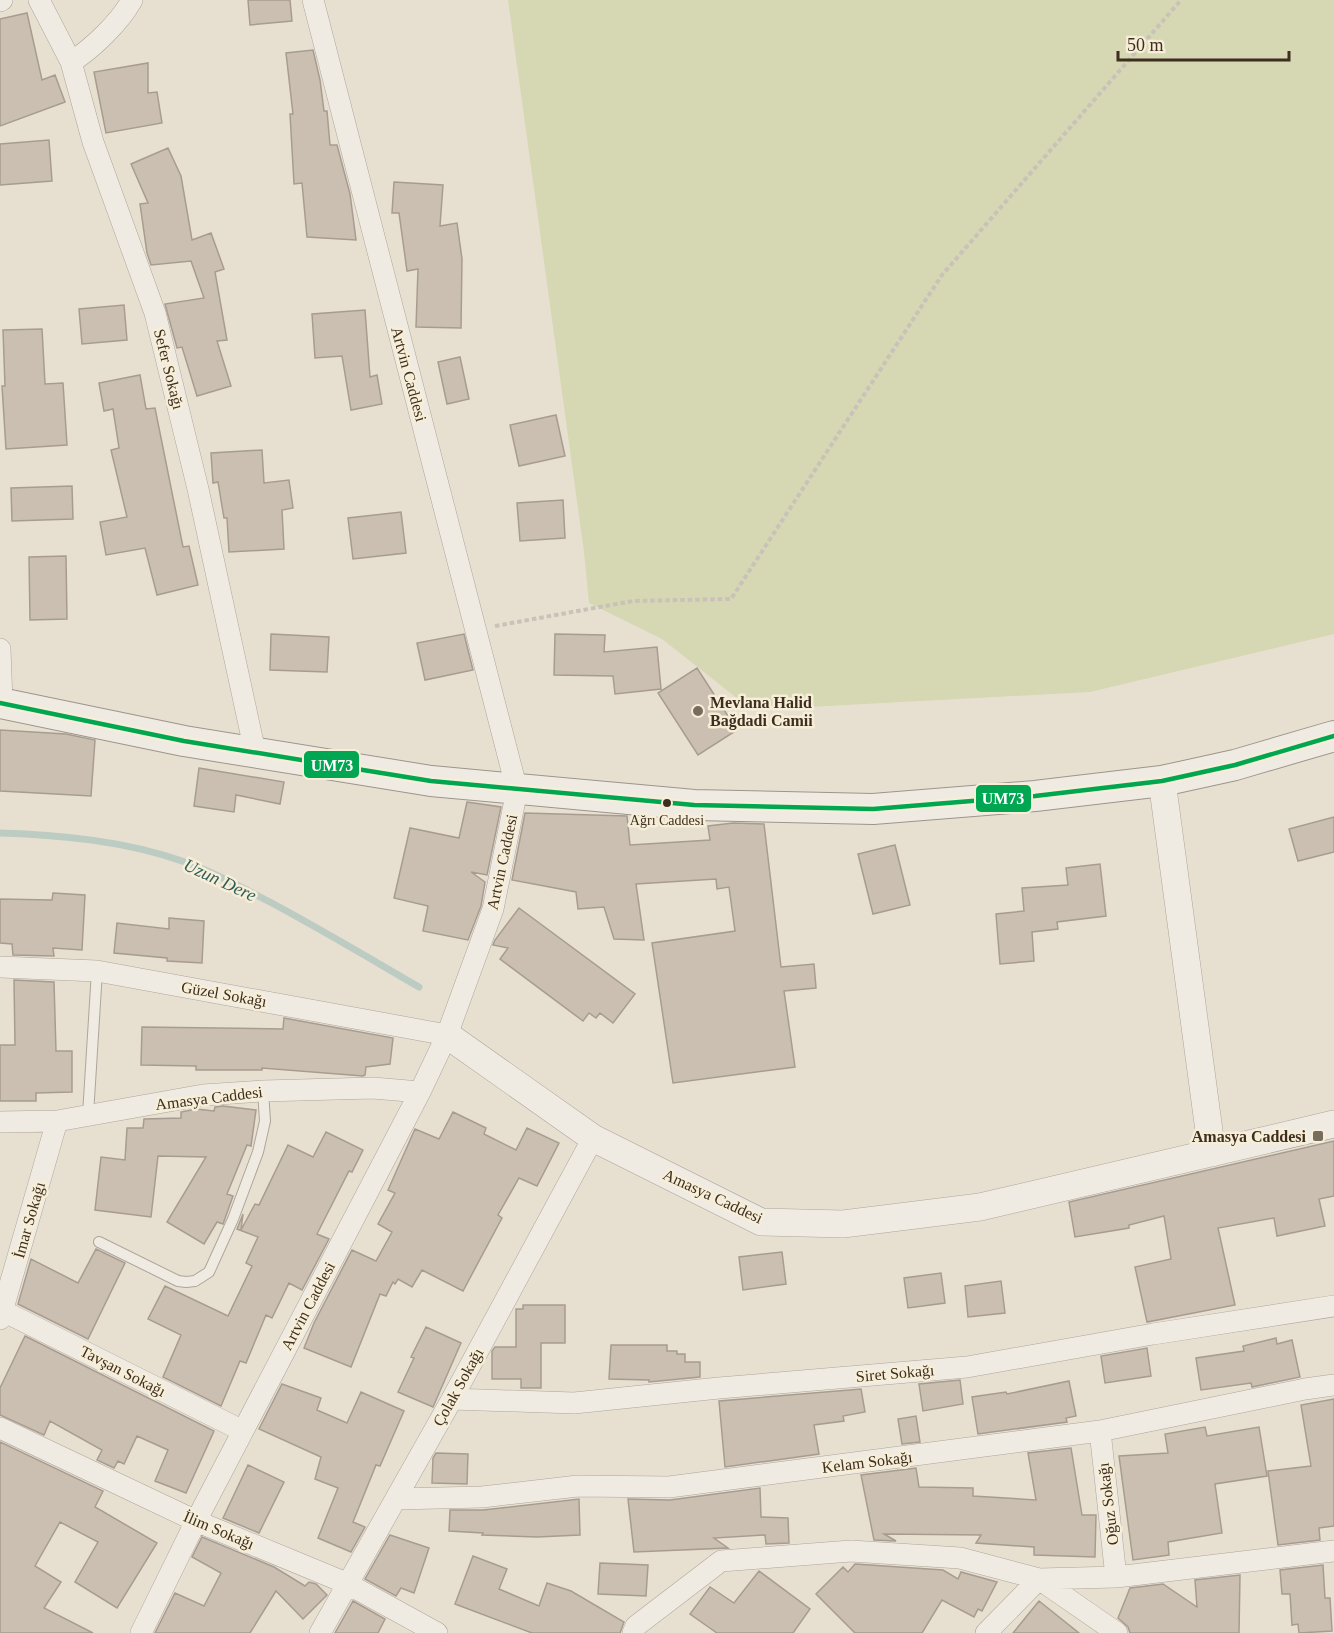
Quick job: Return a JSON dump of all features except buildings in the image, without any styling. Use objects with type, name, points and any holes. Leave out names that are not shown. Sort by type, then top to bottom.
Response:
[{"type":"main road","points":[[1,703],[184,741],[431,781],[694,805],[873,809],[1035,796],[1162,780],[1235,765],[1334,736]]},
{"type":"street","name":"Sefer Sokağı","points":[[39,0],[71,62],[93,142],[155,313],[198,489],[255,752]]},
{"type":"street","points":[[71,62],[81,56],[126,12],[132,0]]},
{"type":"street","name":"Artvin Caddesi","points":[[141,1633],[196,1521],[420,1092],[447,1035],[493,909],[517,790],[313,0]]},
{"type":"street","points":[[0,649],[1,703]]},
{"type":"street","points":[[1162,780],[1212,1153]]},
{"type":"street","name":"Güzel Sokağı","points":[[0,968],[97,970],[447,1035]]},
{"type":"street","name":"Amasya Caddesi","points":[[447,1035],[593,1138],[761,1222],[843,1224],[980,1207],[1334,1124]]},
{"type":"street","name":"Amasya Caddesi","points":[[0,1122],[57,1121],[203,1095],[373,1088],[420,1092]]},
{"type":"street","name":"İmar Sokağı","points":[[1,1315],[57,1121]]},
{"type":"street","name":"Çolak Sokağı","points":[[320,1633],[346,1583],[396,1500],[452,1399],[593,1138]]},
{"type":"street","name":"Siret Sokağı","points":[[452,1399],[574,1403],[967,1367],[1153,1334],[1334,1306]]},
{"type":"street","name":"Tavşan Sokağı","points":[[1,1315],[243,1431]]},
{"type":"street","name":"Kelam Sokağı","points":[[396,1500],[482,1497],[578,1486],[669,1487],[1100,1431],[1334,1385]]},
{"type":"street","name":"İlim Sokağı","points":[[0,1428],[196,1521],[346,1583],[436,1633]]},
{"type":"street","name":"Oğuz Sokağı","points":[[1100,1431],[1116,1577]]},
{"type":"street","points":[[633,1633],[636,1626],[722,1561],[851,1551],[960,1558],[1039,1579],[1116,1577],[1334,1551]]},
{"type":"street","points":[[986,1633],[1039,1579]]},
{"type":"street","points":[[1039,1579],[1117,1633]]},
{"type":"lane","points":[[88,1115],[97,970]]},
{"type":"lane","points":[[99,1242],[178,1281],[195,1281],[209,1272],[233,1219],[258,1152],[265,1121],[263,1091]]},
{"type":"path","points":[[477,629],[633,601],[731,599],[942,275],[1181,0]]},
{"type":"green space","points":[[508,0],[1334,0],[1334,634],[1090,692],[752,710],[662,639],[589,603],[584,552]]},
{"type":"waterway","name":"Uzun Dere","points":[[0,833],[94,840],[140,849],[185,862],[217,875],[268,901],[419,987]]},
{"type":"transit line","name":"UM73","points":[[0,703],[184,741],[431,781],[694,805],[873,809],[1035,796],[1162,781],[1235,765],[1334,736]]},
{"type":"place","name":"Mevlana Halid Bağdadi Camii","points":[[698,711]]},
{"type":"place","name":"Ağrı Caddesi","points":[[667,803]]},
{"type":"place","name":"Amasya Caddesi","points":[[1318,1136]]}]
